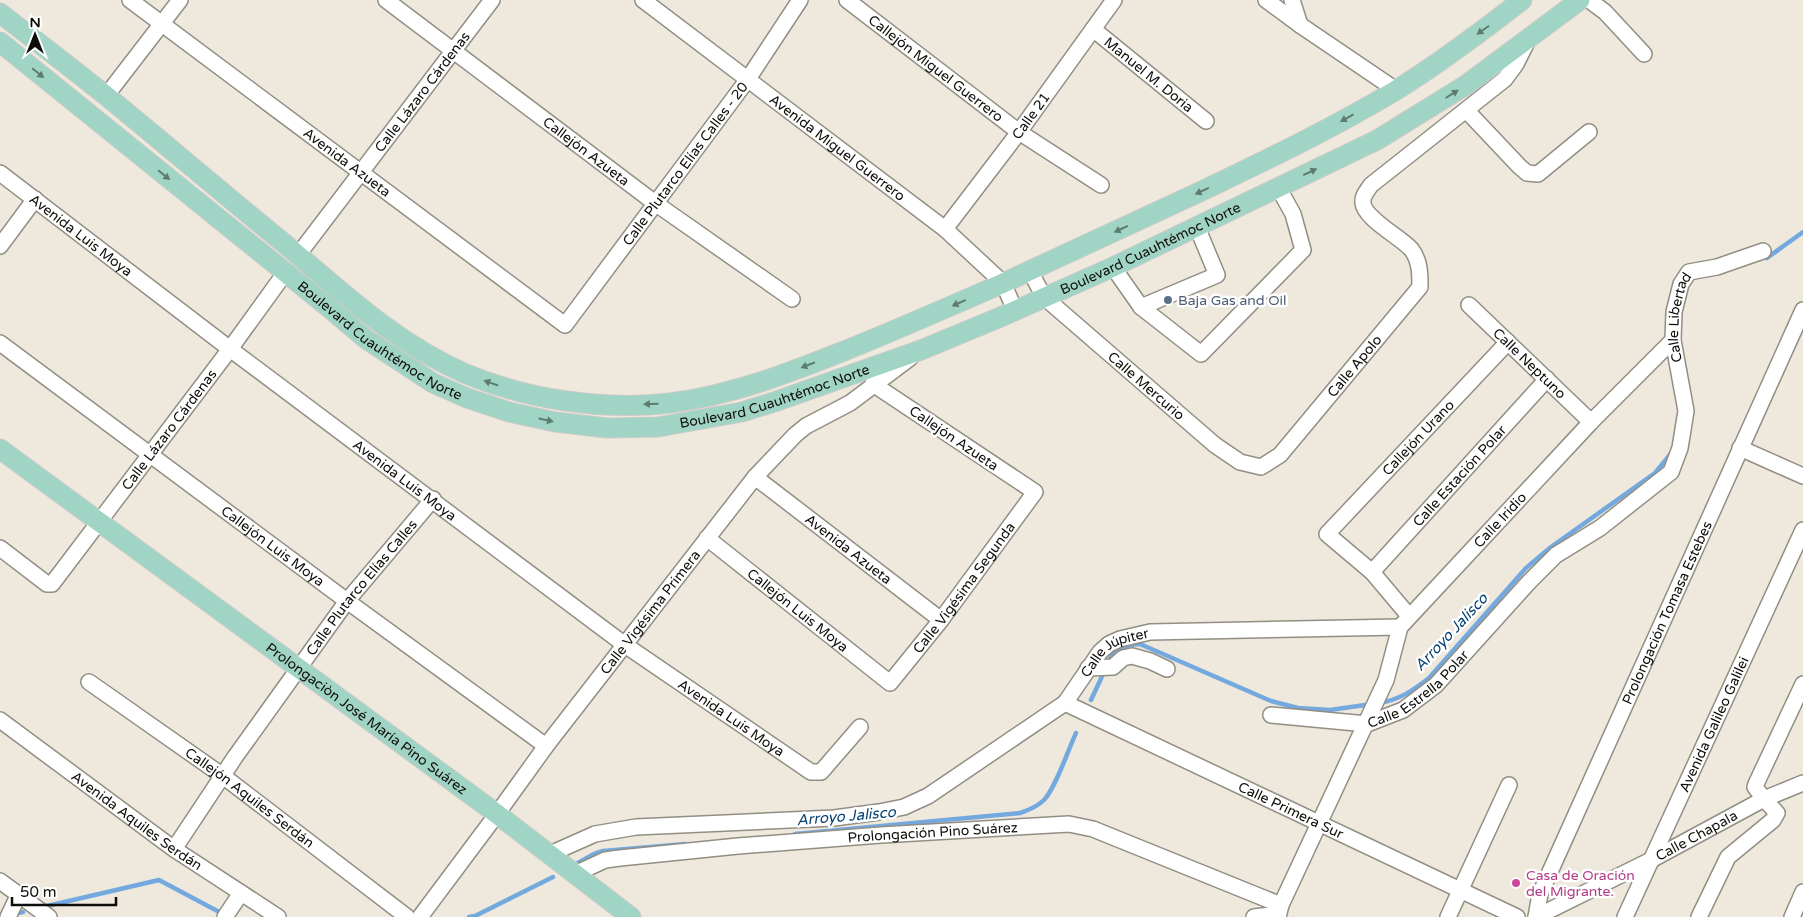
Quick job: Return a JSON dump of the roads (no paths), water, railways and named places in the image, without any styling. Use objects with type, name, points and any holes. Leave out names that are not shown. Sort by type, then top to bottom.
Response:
[{"type":"main road","name":"Boulevard Cuauhtémoc Norte","points":[[0,13],[106,96],[298,254],[347,298],[408,343],[438,361],[494,384],[539,396],[581,403],[633,405],[667,403],[731,391],[778,377],[938,312],[1030,271],[1283,152],[1396,90],[1489,26],[1522,0]]},
{"type":"main road","name":"Boulevard Cuauhtémoc Norte","points":[[0,42],[366,339],[433,383],[467,398],[508,412],[572,424],[607,428],[658,427],[742,412],[777,401],[922,350],[1113,267],[1377,140],[1466,85],[1580,0]]},
{"type":"main road","name":"Prolongaciòn José María Pino Suárez","points":[[0,449],[497,814],[632,917]]},
{"type":"street","name":"Avenida Azueta","points":[[130,0],[565,324]]},
{"type":"street","points":[[106,96],[180,0]]},
{"type":"street","name":"Callejón Azueta","points":[[386,0],[655,203],[792,299]]},
{"type":"street","name":"Calle Lázaro Cárdenas","points":[[298,254],[492,0]]},
{"type":"street","name":"Avenida Miguel Guerrero","points":[[643,0],[945,229],[1003,283],[1015,310]]},
{"type":"street","name":"Calle Plutarco Elías Calles - 20","points":[[565,324],[748,79],[800,0]]},
{"type":"street","name":"Callejón Miguel Guerrero","points":[[847,0],[1019,132],[1102,186]]},
{"type":"street","name":"Calle 21","points":[[945,229],[1019,132],[1114,0]]},
{"type":"street","points":[[1266,0],[1396,90]]},
{"type":"street","points":[[1292,0],[1300,25]]},
{"type":"street","points":[[1589,0],[1605,12],[1644,54]]},
{"type":"street","name":"Manuel M. Doria","points":[[1093,29],[1206,121]]},
{"type":"street","points":[[1529,38],[1506,79],[1467,111],[1518,166],[1528,173],[1538,174],[1589,132]]},
{"type":"street","name":"Calle Apolo","points":[[1280,455],[1420,287],[1418,261],[1411,250],[1367,212],[1363,204],[1364,194],[1371,186],[1467,111]]},
{"type":"street","name":"Avenida Luis Moya","points":[[0,173],[230,349],[625,645],[811,772],[821,772],[860,727]]},
{"type":"street","points":[[1113,267],[1141,307],[1201,354],[1303,250],[1293,214],[1278,187]]},
{"type":"street","points":[[0,246],[35,200]]},
{"type":"street","points":[[1141,307],[1217,275],[1197,226]]},
{"type":"street","name":"Calle Libertad","points":[[1600,528],[1671,472],[1680,448],[1686,411],[1673,340],[1674,312],[1681,284],[1689,272],[1717,267],[1763,251]]},
{"type":"street","name":"Calle Mercurio","points":[[1030,271],[1044,297],[1231,458],[1261,467],[1280,455]]},
{"type":"street","name":"Calle Lázaro Cárdenas","points":[[0,548],[52,584],[230,349],[285,273]]},
{"type":"street","name":"Calle Neptuno","points":[[1469,305],[1591,422]]},
{"type":"street","name":"Prolongación Tomasa Estebes","points":[[1536,917],[1540,894],[1803,310]]},
{"type":"street","name":"Calle Iridio","points":[[1368,721],[1386,680],[1405,622],[1591,422],[1673,340]]},
{"type":"street","name":"Callejón Urano","points":[[1372,572],[1328,534],[1508,342]]},
{"type":"street","name":"Callejón Luis Moya","points":[[0,343],[347,601],[546,746]]},
{"type":"street","name":"Calle Vigésima Primera","points":[[420,917],[546,746],[754,477],[806,426],[850,402],[922,350]]},
{"type":"street","name":"Calle Estación Polar","points":[[1372,572],[1547,379]]},
{"type":"street","name":"Callejón Azueta","points":[[874,384],[1035,492]]},
{"type":"street","points":[[1740,448],[1803,476]]},
{"type":"street","name":"Avenida Azueta","points":[[754,477],[941,620]]},
{"type":"street","name":"Calle Vigésima Segunda","points":[[890,683],[941,620],[1035,492]]},
{"type":"street","name":"Calle Plutarco Elías Calles","points":[[174,849],[298,667],[347,601],[432,499]]},
{"type":"street","name":"Calle Estrella Polar","points":[[1279,912],[1368,721],[1403,710],[1436,685],[1529,582],[1556,555],[1600,528]]},
{"type":"street","name":"Avenida Galileo Galilei","points":[[1625,917],[1803,530]]},
{"type":"street","name":"Callejón Luis Moya","points":[[707,538],[890,683]]},
{"type":"street","points":[[1372,572],[1405,622]]},
{"type":"street","name":"Calle Júpiter","points":[[550,854],[595,834],[636,827],[834,818],[879,812],[904,806],[928,796],[1065,703],[1100,667],[1100,652],[1109,644],[1120,639],[1150,632],[1405,622]]},
{"type":"street","points":[[1100,667],[1132,656],[1150,661],[1167,669]]},
{"type":"street","name":"Callejón Aquiles Serdán","points":[[89,682],[223,776],[407,917]]},
{"type":"street","points":[[1700,917],[1728,856],[1775,816],[1776,812],[1755,787],[1758,777],[1803,684]]},
{"type":"street","name":"Calle Primera Sur","points":[[1065,703],[1517,917]]},
{"type":"street","points":[[1271,715],[1368,721]]},
{"type":"street","name":"Avenida Aquiles Serdán","points":[[0,720],[174,849],[241,892],[271,915]]},
{"type":"street","name":"Calle Chapala","points":[[1536,917],[1652,860],[1764,799],[1803,782]]},
{"type":"street","points":[[1448,917],[1509,785]]},
{"type":"street","name":"Prolongación Pino Suárez","points":[[575,874],[605,860],[630,857],[891,834],[1056,823],[1093,829],[1279,912]]},
{"type":"street","points":[[0,881],[49,917]]},
{"type":"street","points":[[226,915],[241,892]]},
{"type":"street","points":[[1792,917],[1803,892]]},
{"type":"street","points":[[10,913],[18,894]]},
{"type":"street","points":[[1254,917],[1279,912]]},
{"type":"waterway","name":"Arroyo Jalisco","points":[[1767,258],[1803,232]]},
{"type":"waterway","name":"Arroyo Jalisco","points":[[1379,703],[1393,700],[1406,694],[1429,678],[1526,568],[1551,547],[1655,473],[1673,451]]},
{"type":"waterway","name":"Arroyo Jalisco","points":[[1107,664],[1116,651],[1129,645],[1140,644],[1271,701],[1298,708],[1330,710],[1372,704]]},
{"type":"waterway","name":"Arroyo Jalisco","points":[[1091,700],[1104,672]]},
{"type":"waterway","name":"Arroyo Jalisco","points":[[795,834],[1023,812],[1039,805],[1044,800],[1057,778],[1076,733]]},
{"type":"waterway","name":"Arroyo Jalisco","points":[[576,864],[603,851],[685,844]]},
{"type":"waterway","name":"Arroyo Jalisco","points":[[469,917],[475,916],[553,877]]},
{"type":"waterway","name":"Arroyo Jalisco","points":[[43,907],[159,880],[223,914]]},
{"type":"waterway","name":"Arroyo Jalisco","points":[[13,914],[23,912]]},
{"type":"place","name":"Baja Gas and Oil","points":[[1168,300]]},
{"type":"place","name":"Casa de Oración del Migrante.","points":[[1516,883]]}]
